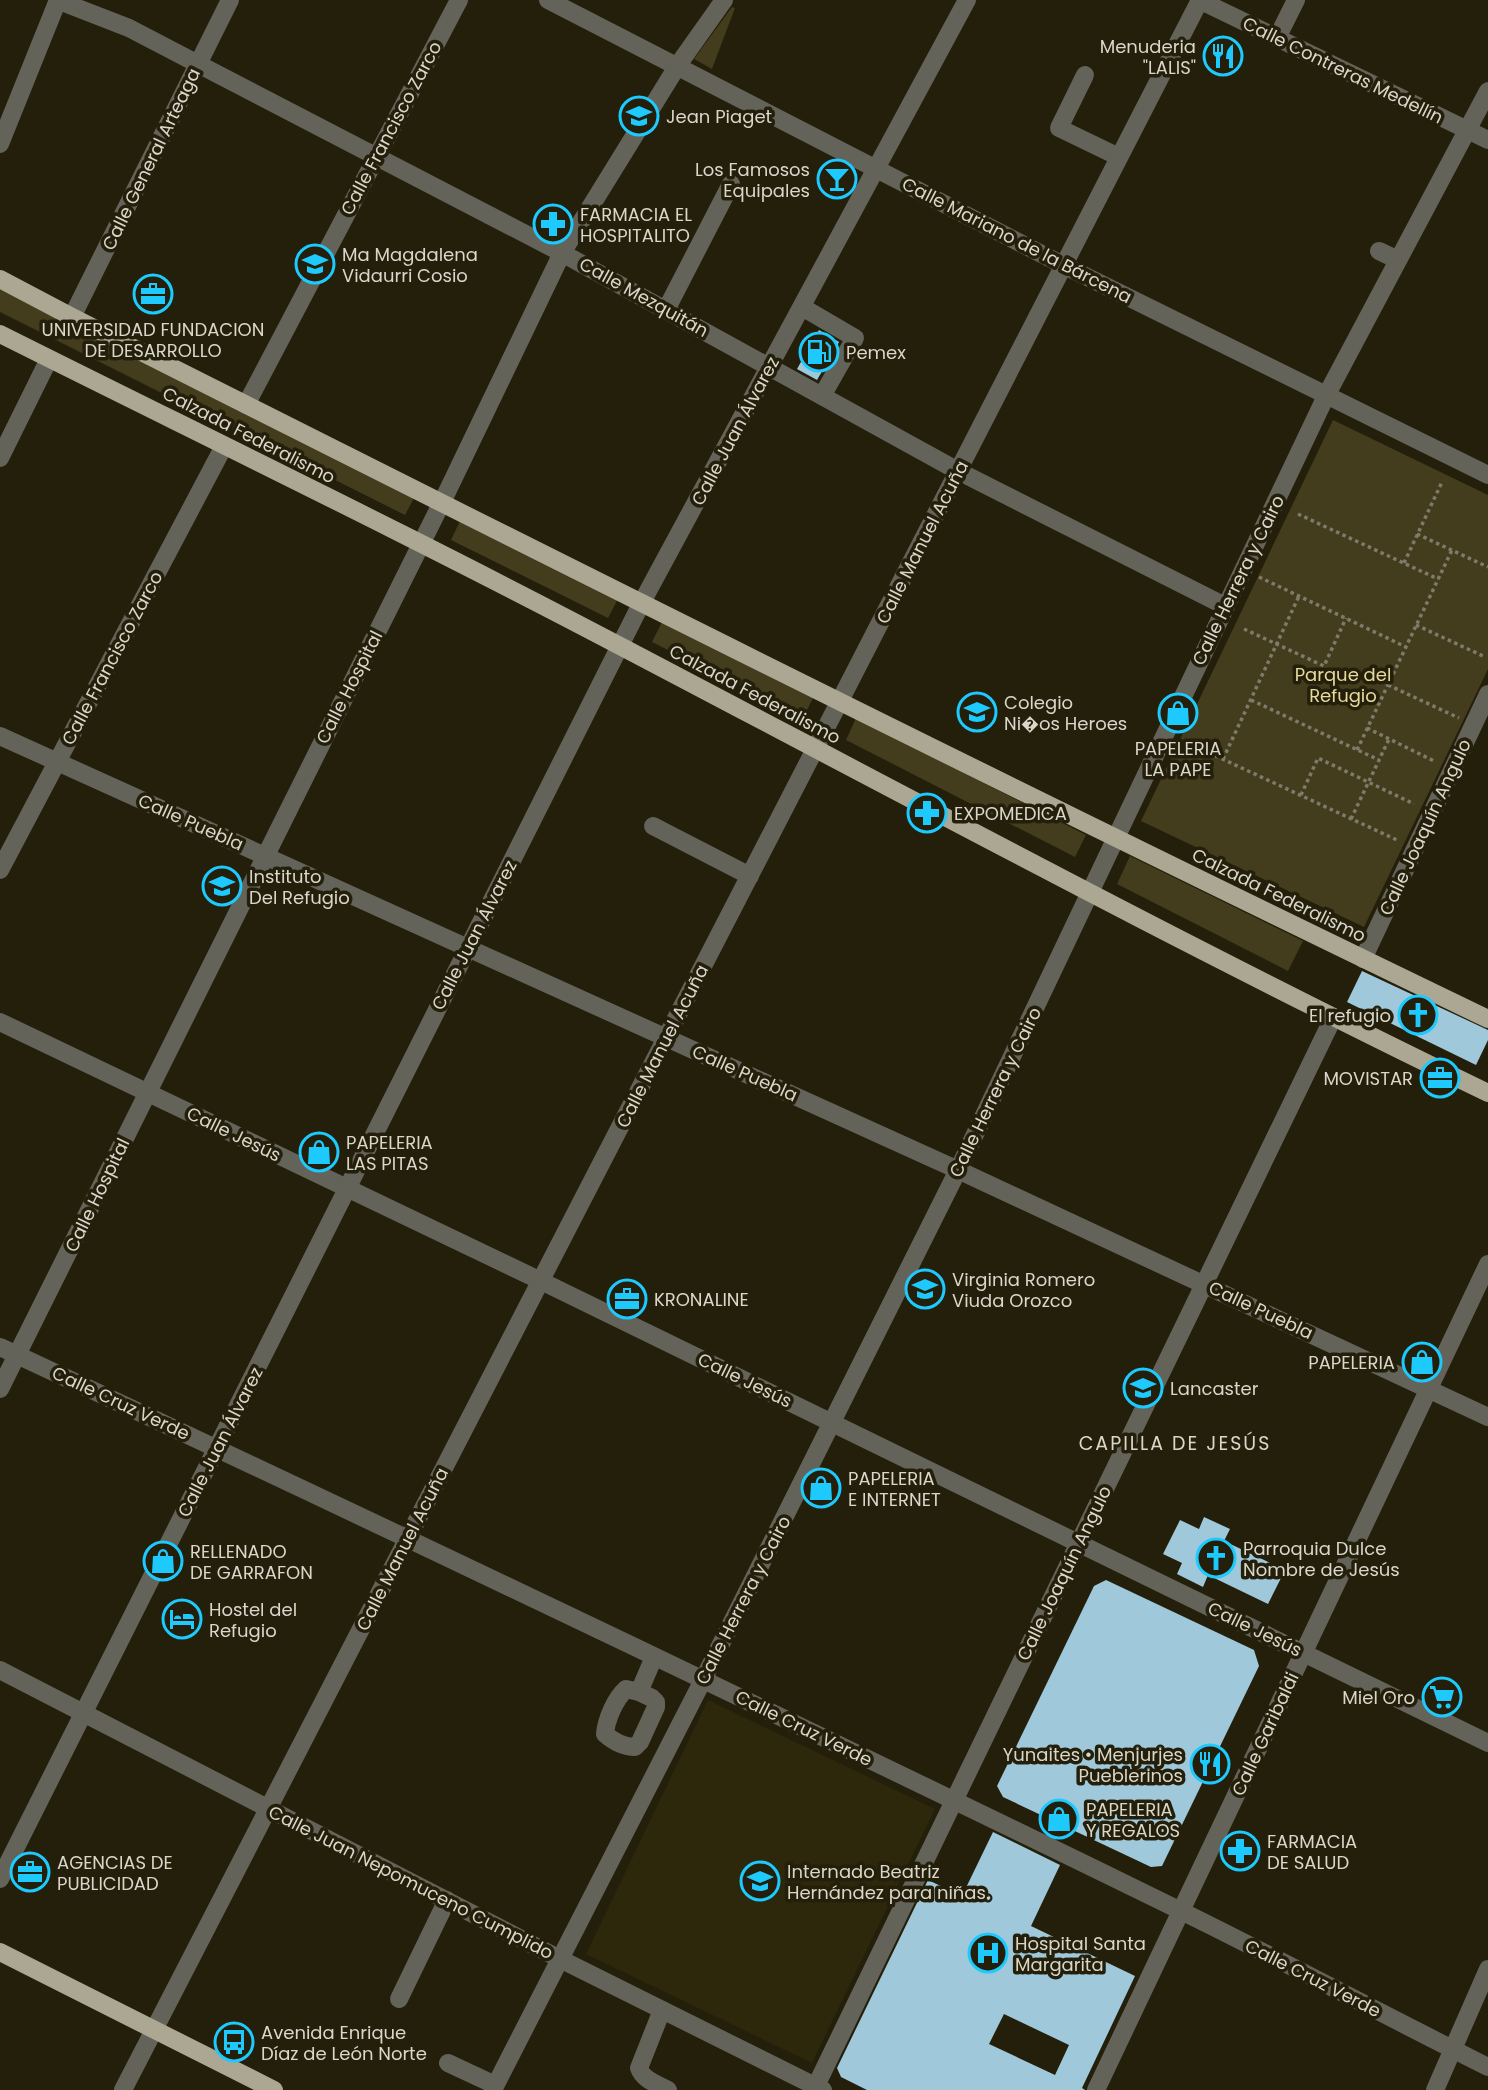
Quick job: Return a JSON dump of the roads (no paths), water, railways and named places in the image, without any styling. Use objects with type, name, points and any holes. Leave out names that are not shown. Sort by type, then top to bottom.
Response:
[{"type":"main road","name":"Calzada Federalismo","points":[[0,279],[642,604],[1116,839],[1488,1019]]},
{"type":"main road","name":"Calzada Federalismo","points":[[0,334],[421,544],[1333,1018],[1488,1093]]},
{"type":"main road","points":[[0,1952],[274,2090]]},
{"type":"street","name":"Calle Mezquitán","points":[[58,0],[129,28],[376,156],[562,253],[958,471],[1225,606]]},
{"type":"street","points":[[0,144],[58,0]]},
{"type":"street","name":"Calle General Arteaga","points":[[72,317],[230,0]]},
{"type":"street","name":"Calle Francisco Zarco","points":[[246,405],[459,0]]},
{"type":"street","name":"Calle Mariano de la Bárcena","points":[[548,0],[1063,265],[1488,475]]},
{"type":"street","name":"Calle Hospital","points":[[0,1389],[421,544],[562,253],[678,65],[724,0]]},
{"type":"street","name":"Calle Juan Álvarez","points":[[0,1879],[620,646],[967,0]]},
{"type":"street","name":"Calle Contreras Medellín","points":[[1199,0],[1488,140]]},
{"type":"street","name":"Calle Manuel Acuña","points":[[123,2090],[840,702],[1199,0]]},
{"type":"street","points":[[1277,38],[1296,0]]},
{"type":"street","points":[[1085,75],[1059,128],[1119,157]]},
{"type":"street","name":"Calle Herrera y Cairo","points":[[494,2088],[703,1680],[958,1170],[1326,397],[1488,91]]},
{"type":"street","points":[[666,310],[731,184]]},
{"type":"street","points":[[1379,251],[1398,260]]},
{"type":"street","points":[[802,307],[855,338],[822,396]]},
{"type":"street","points":[[0,458],[49,359]]},
{"type":"street","name":"Calle Francisco Zarco","points":[[0,870],[224,446]]},
{"type":"street","name":"Calle Joaquín Angulo","points":[[1363,959],[1481,729],[1488,694]]},
{"type":"street","name":"Calle Puebla","points":[[0,736],[958,1170],[1488,1417]]},
{"type":"street","points":[[653,826],[750,876]]},
{"type":"street","name":"Calle Joaquín Angulo","points":[[818,2089],[954,1801],[1333,1018]]},
{"type":"street","name":"Calle Jesús","points":[[0,1022],[832,1422],[1488,1743]]},
{"type":"street","name":"Calle Garibaldi","points":[[1097,2090],[1488,1264]]},
{"type":"street","name":"Calle Cruz Verde","points":[[0,1347],[954,1801],[1181,1911],[1488,2067]]},
{"type":"street","points":[[639,1692],[654,1657]]},
{"type":"street","name":"Calle Juan Nepomuceno Cumplido","points":[[0,1670],[818,2089]]},
{"type":"street","points":[[399,1999],[447,1900]]},
{"type":"street","points":[[1435,2090],[1488,1969]]},
{"type":"street","points":[[662,2010],[639,2068],[646,2078],[668,2090]]},
{"type":"street","points":[[448,2063],[494,2088]]},
{"type":"place","name":"Menuderia \"LALIS\"","points":[[1223,56]]},
{"type":"place","name":"Jean Piaget","points":[[639,116]]},
{"type":"place","name":"Los Famosos Equipales","points":[[837,179]]},
{"type":"place","name":"FARMACIA EL HOSPITALITO","points":[[553,224]]},
{"type":"place","name":"Ma Magdalena Vidaurri Cosio","points":[[315,264]]},
{"type":"place","name":"UNIVERSIDAD FUNDACION DE DESARROLLO","points":[[153,294]]},
{"type":"place","name":"Pemex","points":[[819,352]]},
{"type":"place","name":"Colegio Ni�os Heroes","points":[[977,712]]},
{"type":"place","name":"PAPELERIA LA PAPE","points":[[1178,713]]},
{"type":"place","name":"EXPOMEDICA","points":[[927,813]]},
{"type":"place","name":"Instituto Del Refugio","points":[[222,886]]},
{"type":"place","name":"El refugio","points":[[1418,1015]]},
{"type":"place","name":"MOVISTAR","points":[[1440,1078]]},
{"type":"place","name":"PAPELERIA LAS PITAS","points":[[319,1152]]},
{"type":"place","name":"Virginia Romero Viuda Orozco","points":[[925,1289]]},
{"type":"place","name":"KRONALINE","points":[[627,1299]]},
{"type":"place","name":"PAPELERIA","points":[[1422,1362]]},
{"type":"place","name":"Lancaster","points":[[1143,1388]]},
{"type":"place","name":"PAPELERIA E INTERNET","points":[[821,1488]]},
{"type":"place","name":"Parroquia Dulce Nombre de Jesús","points":[[1216,1558]]},
{"type":"place","name":"RELLENADO DE GARRAFON","points":[[163,1561]]},
{"type":"place","name":"Hostel del Refugio","points":[[182,1619]]},
{"type":"place","name":"Miel Oro","points":[[1442,1697]]},
{"type":"place","name":"Yunaites • Menjurjes Pueblerinos","points":[[1210,1764]]},
{"type":"place","name":"PAPELERIA Y REGALOS","points":[[1059,1819]]},
{"type":"place","name":"FARMACIA DE SALUD","points":[[1240,1851]]},
{"type":"place","name":"AGENCIAS DE PUBLICIDAD","points":[[30,1872]]},
{"type":"place","name":"Internado Beatriz Hernández para niñas.","points":[[760,1881]]},
{"type":"place","name":"Hospital Santa Margarita","points":[[988,1953]]},
{"type":"place","name":"Avenida Enrique Díaz de León Norte","points":[[234,2042]]},
{"type":"district","name":"CAPILLA DE JESÚS","points":[[1175,1443]]},
{"type":"park label","name":"Parque del Refugio","points":[[1343,684]]}]
